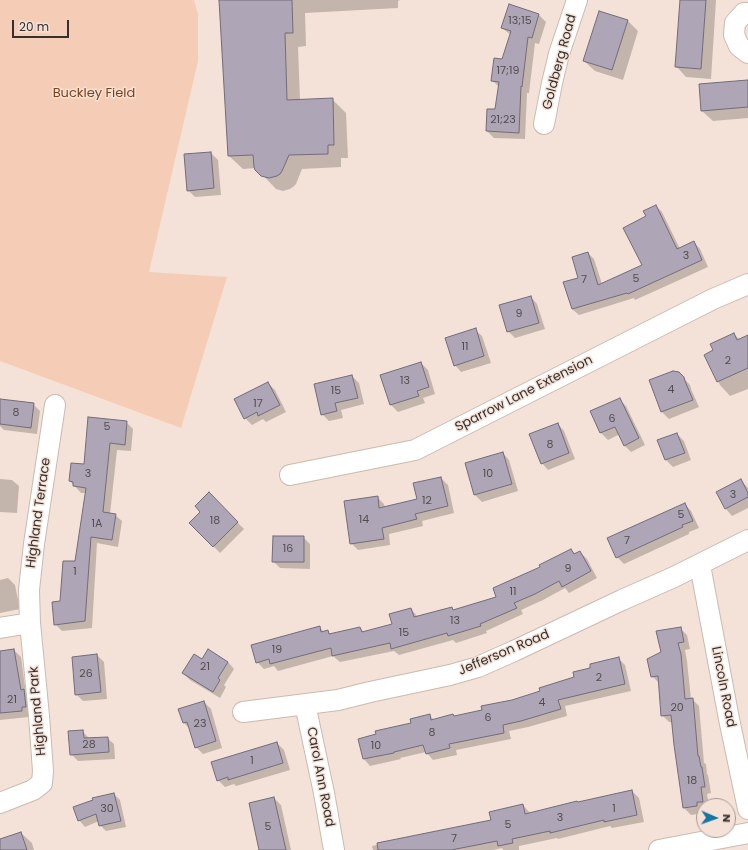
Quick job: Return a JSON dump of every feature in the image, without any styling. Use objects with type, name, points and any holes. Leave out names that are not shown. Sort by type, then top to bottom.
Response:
[{"type":"street","name":"Goldberg Road","points":[[544,124],[559,54],[577,0]]},
{"type":"street","points":[[745,9],[736,23],[734,35],[739,46],[748,53]]},
{"type":"street","name":"Sparrow Lane Extension","points":[[290,475],[415,450],[713,299],[748,284]]},
{"type":"street","name":"Highland Terrace","points":[[30,623],[29,590],[34,544],[55,405]]},
{"type":"street","name":"Jefferson Road","points":[[243,712],[338,700],[450,675],[478,667],[626,598],[674,578],[748,540]]},
{"type":"street","name":"Lincoln Road","points":[[700,565],[729,719],[748,809]]},
{"type":"street","points":[[0,628],[30,623]]},
{"type":"street","name":"Highland Park","points":[[0,803],[33,790],[42,783],[43,771],[39,716],[30,623]]},
{"type":"street","name":"Carol Ann Road","points":[[305,704],[324,793],[334,850]]},
{"type":"street","points":[[659,850],[748,833]]},
{"type":"green space","name":"Buckley Field","points":[[0,0],[194,0],[198,14],[198,61],[149,272],[227,277],[181,428],[0,361]]},
{"type":"building","points":[[219,0],[292,0],[293,33],[285,33],[287,100],[333,98],[334,145],[328,145],[328,154],[289,155],[280,174],[269,178],[261,176],[255,170],[253,155],[228,156]]},
{"type":"building","points":[[680,0],[706,0],[701,69],[675,67]]},
{"type":"building","points":[[509,4],[539,14],[532,38],[528,37],[522,87],[521,86],[519,133],[486,131],[487,109],[495,109],[499,82],[491,81],[494,58],[502,59],[511,31],[501,28]]},
{"type":"building","points":[[599,11],[628,20],[612,70],[583,61]]},
{"type":"building","points":[[748,80],[748,107],[701,111],[699,84]]},
{"type":"building","points":[[211,152],[214,188],[187,191],[184,154]]},
{"type":"building","points":[[656,205],[677,249],[694,241],[702,260],[628,294],[627,293],[572,309],[563,282],[578,278],[572,257],[588,252],[598,285],[642,265],[623,228],[646,216],[643,211]]},
{"type":"building","points":[[531,296],[539,323],[507,332],[499,305]]},
{"type":"building","points":[[476,328],[484,356],[454,366],[445,338]]},
{"type":"building","points":[[734,333],[737,340],[748,335],[748,368],[717,382],[704,355],[713,350],[710,344]]},
{"type":"building","points":[[421,362],[429,387],[417,391],[419,396],[390,405],[380,375]]},
{"type":"building","points":[[673,371],[679,372],[684,377],[693,400],[661,412],[649,380]]},
{"type":"building","points":[[352,375],[358,398],[335,403],[337,411],[321,415],[314,384]]},
{"type":"building","points":[[268,382],[280,405],[258,416],[257,412],[244,419],[234,399]]},
{"type":"building","points":[[620,398],[639,438],[624,446],[615,427],[600,433],[590,411]]},
{"type":"building","points":[[0,399],[34,403],[31,428],[0,424]]},
{"type":"building","points":[[88,417],[127,421],[125,445],[110,443],[103,512],[116,514],[112,540],[91,537],[85,621],[54,625],[52,602],[60,601],[63,561],[75,561],[86,488],[73,486],[73,482],[69,481],[71,463],[84,464]]},
{"type":"building","points":[[558,423],[569,453],[541,464],[529,434]]},
{"type":"building","points":[[677,433],[685,453],[665,460],[657,440]]},
{"type":"building","points":[[503,452],[512,484],[474,495],[465,463]]},
{"type":"building","points":[[441,477],[448,506],[415,514],[417,519],[382,528],[384,539],[350,544],[344,501],[378,496],[379,508],[417,499],[413,483]]},
{"type":"building","points":[[741,479],[748,493],[748,497],[725,509],[716,492]]},
{"type":"building","points":[[209,492],[238,522],[213,547],[189,523],[200,512],[195,506]]},
{"type":"building","points":[[685,503],[693,521],[616,558],[607,538]]},
{"type":"building","points":[[273,536],[304,536],[304,562],[272,562]]},
{"type":"building","points":[[571,549],[574,554],[580,551],[591,571],[562,587],[559,581],[514,603],[517,608],[480,624],[481,626],[448,636],[447,633],[391,649],[390,643],[332,656],[331,648],[270,664],[269,659],[256,663],[251,645],[320,626],[321,632],[328,630],[329,634],[360,627],[362,632],[392,624],[389,614],[411,608],[414,617],[452,607],[453,610],[496,597],[493,588],[540,567],[539,565]]},
{"type":"building","points":[[681,627],[684,642],[678,643],[681,654],[685,699],[693,698],[698,756],[702,767],[705,787],[701,787],[702,798],[696,798],[696,806],[683,808],[671,715],[661,716],[658,676],[651,677],[647,659],[661,652],[656,631]]},
{"type":"building","points":[[14,649],[21,690],[24,689],[26,707],[22,707],[22,711],[0,713],[0,651]]},
{"type":"building","points":[[208,649],[228,662],[218,678],[220,680],[213,692],[182,673],[194,654],[202,659]]},
{"type":"building","points":[[97,654],[101,692],[75,695],[72,657]]},
{"type":"building","points":[[619,657],[625,684],[558,700],[561,709],[503,725],[504,733],[449,744],[450,748],[426,754],[423,745],[394,753],[363,759],[358,739],[376,734],[375,731],[411,723],[410,719],[430,714],[431,720],[453,714],[454,716],[482,710],[481,706],[512,700],[540,691],[539,688],[574,677],[573,672],[590,668],[590,664]]},
{"type":"building","points":[[204,701],[216,741],[195,748],[187,722],[183,723],[178,709]]},
{"type":"building","points":[[83,730],[84,738],[108,737],[109,752],[70,755],[68,731]]},
{"type":"building","points":[[277,742],[283,763],[228,780],[228,777],[217,781],[211,762]]},
{"type":"building","points":[[632,790],[637,815],[604,822],[604,820],[550,833],[550,831],[512,839],[513,843],[498,846],[497,841],[451,850],[378,850],[377,843],[491,820],[489,812],[523,804],[525,814],[577,801]]},
{"type":"building","points":[[114,793],[121,821],[99,826],[96,814],[78,821],[73,807],[93,800],[92,798]]},
{"type":"building","points":[[274,797],[286,850],[259,850],[249,803]]},
{"type":"building","points":[[21,832],[27,850],[0,850],[0,839]]}]
